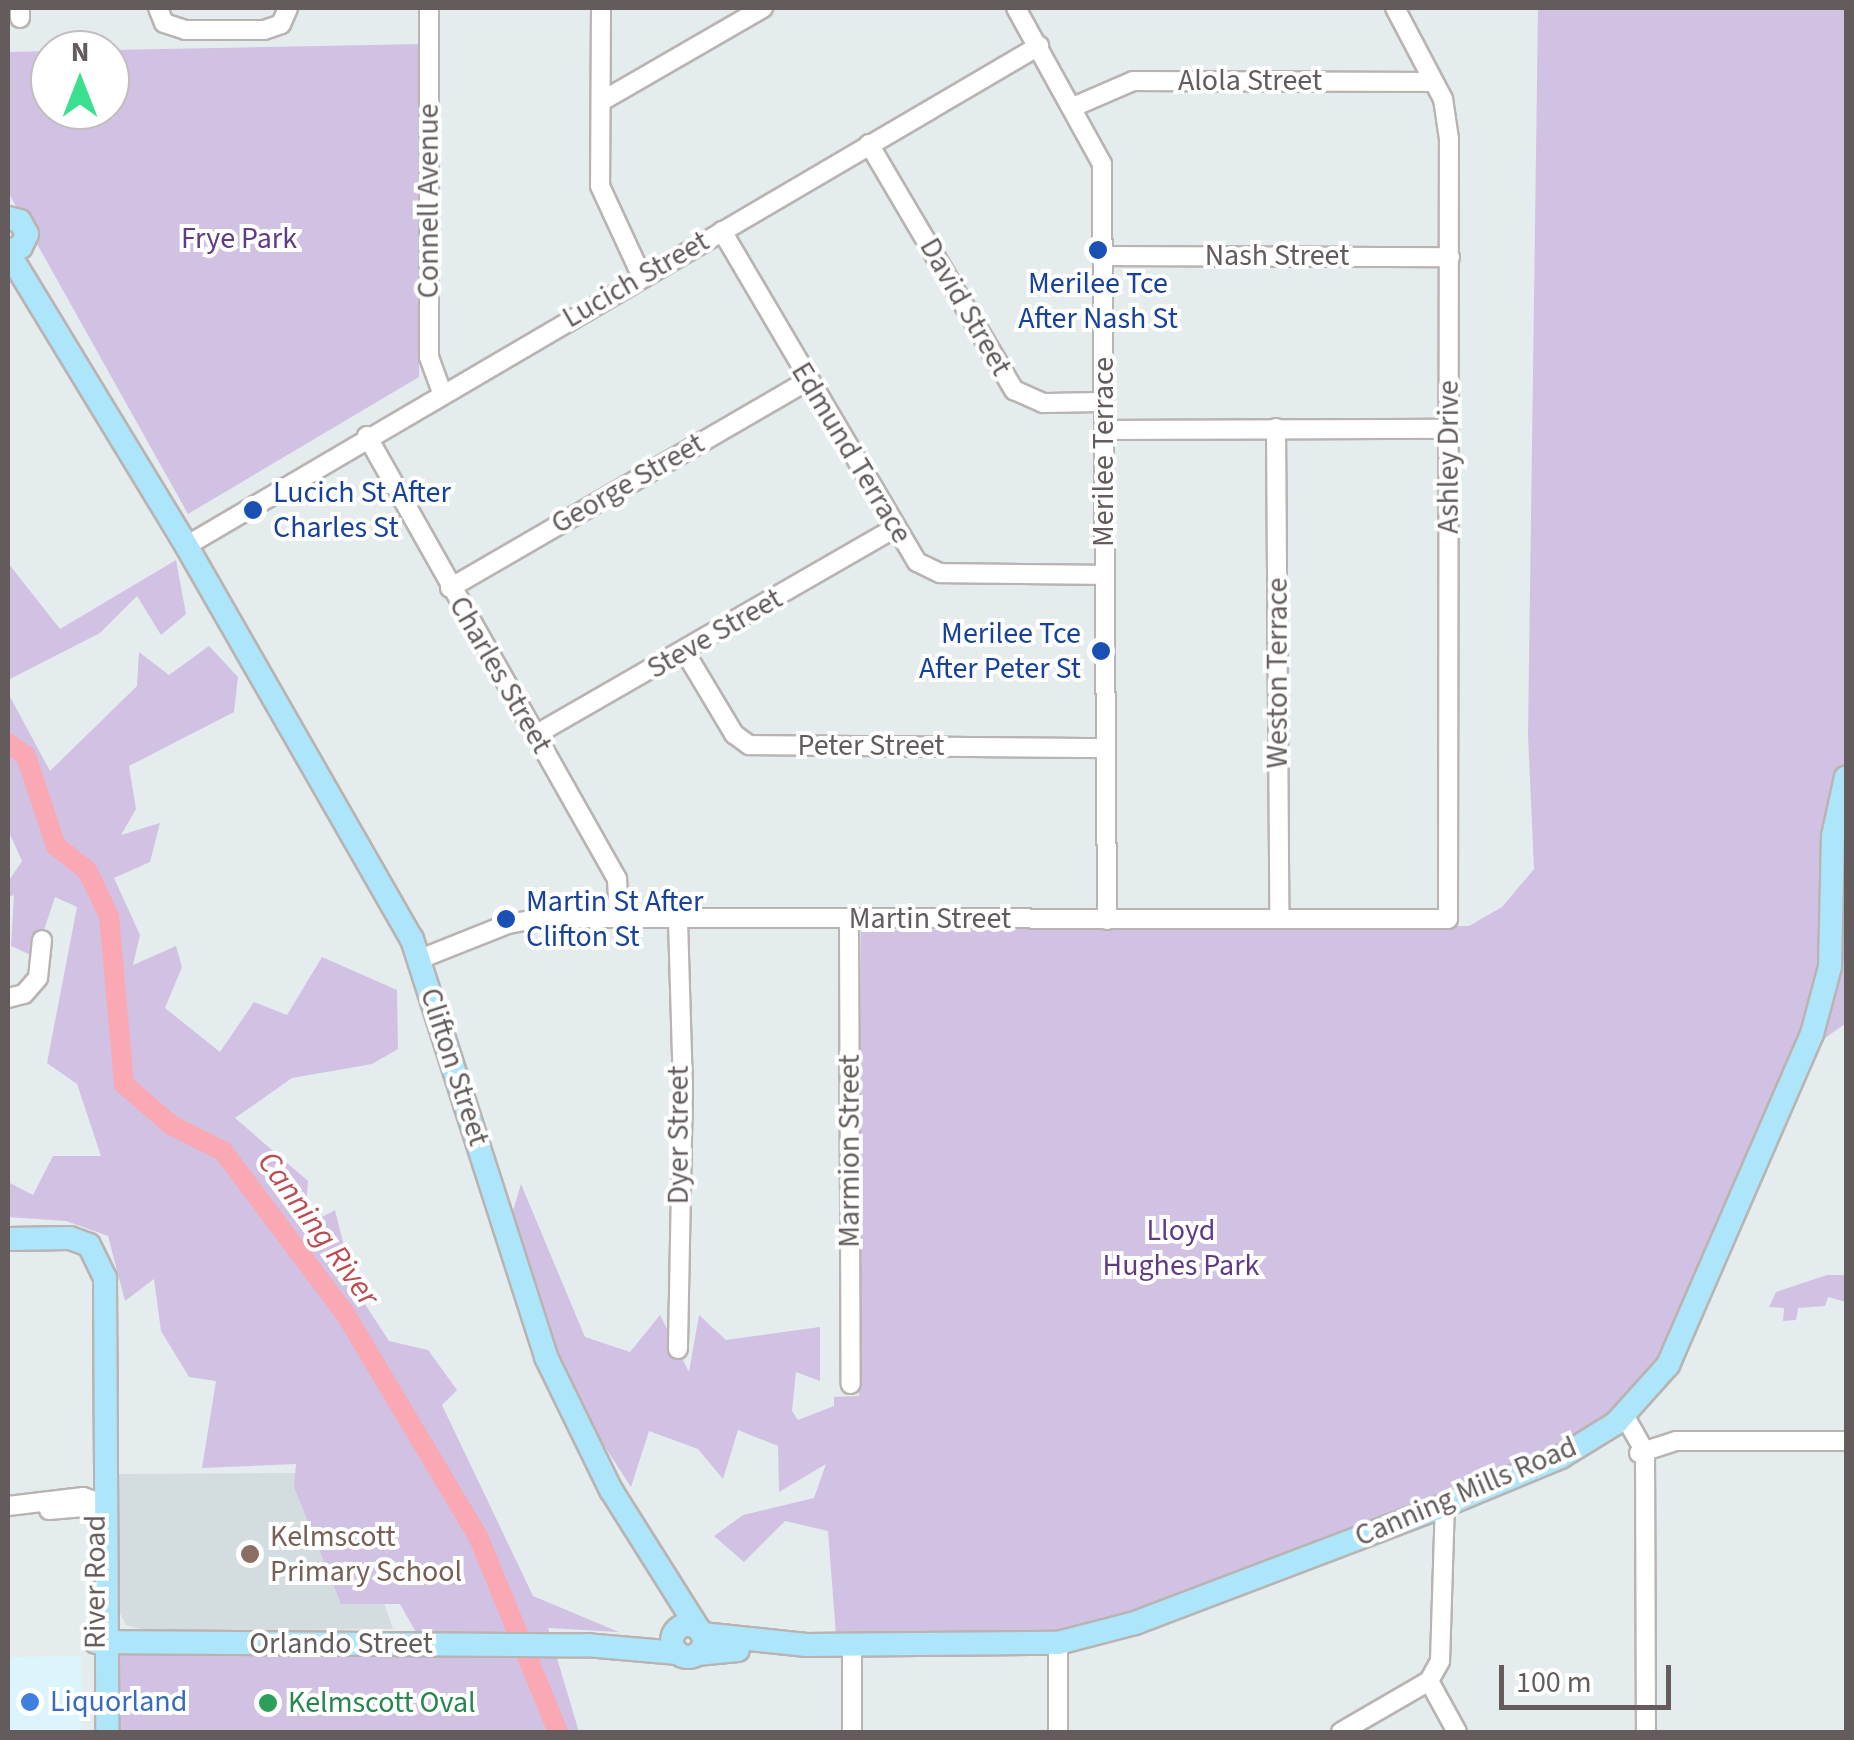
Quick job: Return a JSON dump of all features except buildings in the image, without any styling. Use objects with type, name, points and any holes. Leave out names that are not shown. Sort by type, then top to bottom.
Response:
[{"type":"main road","name":"Clifton Street","points":[[8,217],[26,229],[13,249],[48,300],[187,540],[218,602],[381,880],[420,958],[546,1358],[648,1552],[688,1639]]},
{"type":"main road","name":"Canning Mills Road","points":[[688,1639],[806,1646],[1058,1643],[1136,1623],[1446,1505],[1561,1457],[1620,1419],[1668,1365],[1800,1064],[1822,1002],[1840,923],[1834,836],[1838,792],[1846,777]]},
{"type":"main road","name":"River Road","points":[[8,1239],[70,1238],[89,1246],[104,1278],[100,1504],[107,1732]]},
{"type":"main road","name":"Orlando Street","points":[[103,1642],[579,1646],[688,1639]]},
{"type":"main road","name":"River Road","points":[[96,1732],[103,1642]]},
{"type":"street","points":[[158,8],[164,22],[184,30],[264,30],[280,24],[288,8]]},
{"type":"street","name":"Connell Avenue","points":[[429,8],[430,357],[442,393]]},
{"type":"street","points":[[601,8],[600,186],[642,278]]},
{"type":"street","points":[[602,101],[763,8]]},
{"type":"street","name":"Merilee Terrace","points":[[1016,8],[1102,164],[1107,920]]},
{"type":"street","name":"Ashley Drive","points":[[1395,8],[1433,82],[1449,140],[1448,919]]},
{"type":"street","name":"Lucich Street","points":[[187,540],[1040,46]]},
{"type":"street","name":"Alola Street","points":[[1073,107],[1133,81],[1433,82]]},
{"type":"street","name":"David Street","points":[[870,144],[1014,390],[1044,403],[1104,402]]},
{"type":"street","name":"Edmund Terrace","points":[[722,230],[892,530],[916,562],[940,573],[1104,575]]},
{"type":"street","name":"Nash Street","points":[[1104,256],[1450,257]]},
{"type":"street","name":"George Street","points":[[450,588],[807,381]]},
{"type":"street","name":"Weston Terrace","points":[[1276,428],[1279,918]]},
{"type":"street","points":[[1104,430],[1449,430]]},
{"type":"street","name":"Charles Street","points":[[367,436],[617,879],[619,918]]},
{"type":"street","name":"Steve Street","points":[[535,736],[892,530]]},
{"type":"street","name":"Peter Street","points":[[685,652],[734,734],[749,744],[1106,748]]},
{"type":"street","name":"Martin Street","points":[[420,958],[508,924],[619,918],[1448,919]]},
{"type":"street","name":"Marmion Street","points":[[850,918],[850,1384]]},
{"type":"street","name":"Dyer Street","points":[[678,921],[683,1085],[678,1349]]},
{"type":"street","points":[[8,998],[24,994],[38,978],[42,940]]},
{"type":"street","points":[[1620,1419],[1642,1453],[1646,1732]]},
{"type":"street","points":[[1642,1453],[1674,1432],[1727,1438],[1846,1441]]},
{"type":"street","points":[[8,1506],[100,1504]]},
{"type":"street","points":[[1341,1732],[1429,1681],[1440,1661],[1446,1505]]},
{"type":"street","points":[[1058,1643],[1058,1732]]},
{"type":"street","points":[[852,1646],[852,1732]]},
{"type":"street","points":[[1429,1681],[1457,1732]]},
{"type":"shaded area","name":"Kelmscott Primary School","points":[[298,1473],[378,1586],[393,1629],[148,1631],[126,1625],[117,1607],[117,1474]]},
{"type":"shaded area","points":[[81,1656],[82,1732],[9,1732],[8,1657]]},
{"type":"green space","name":"Lloyd Hughes Park","points":[[1538,8],[1846,8],[1846,1023],[1796,1059],[1668,1352],[1616,1410],[1551,1451],[1112,1621],[1026,1634],[836,1635],[828,1531],[785,1521],[744,1562],[714,1536],[743,1515],[814,1498],[826,1464],[779,1492],[778,1446],[738,1430],[723,1479],[698,1449],[649,1431],[631,1487],[577,1404],[506,1234],[521,1184],[585,1337],[630,1352],[660,1315],[689,1372],[699,1315],[726,1340],[820,1327],[820,1381],[796,1372],[792,1411],[798,1420],[834,1406],[834,1397],[859,1396],[861,930],[1469,926],[1502,907],[1534,869],[1528,735]]},
{"type":"green space","name":"Frye Park","points":[[420,44],[419,377],[188,514],[8,192],[8,52],[30,51],[30,130],[130,130],[130,50]]},
{"type":"green space","points":[[176,560],[186,614],[161,635],[137,596],[100,633],[8,680],[8,563],[60,629]]},
{"type":"green space","points":[[209,646],[238,677],[234,712],[129,766],[136,809],[121,835],[160,823],[150,862],[114,878],[140,935],[133,965],[176,946],[182,967],[165,1008],[220,1052],[254,1002],[287,1015],[322,957],[397,990],[398,1049],[372,1064],[292,1078],[235,1118],[308,1181],[305,1226],[335,1210],[355,1289],[389,1341],[428,1350],[457,1390],[442,1405],[533,1596],[619,1632],[548,1628],[579,1732],[119,1732],[115,1650],[427,1652],[400,1604],[341,1604],[294,1487],[296,1464],[202,1468],[216,1381],[189,1377],[161,1331],[154,1279],[125,1301],[108,1236],[66,1221],[8,1217],[8,1182],[33,1195],[53,1156],[101,1156],[77,1084],[47,1063],[77,907],[55,897],[35,957],[11,946],[14,895],[8,897],[8,882],[22,861],[8,830],[8,693],[50,771],[137,686],[139,652],[169,675]]},
{"type":"green space","points":[[1827,1275],[1846,1275],[1846,1302],[1828,1297],[1825,1306],[1798,1308],[1796,1320],[1783,1321],[1784,1308],[1769,1307],[1776,1292]]},
{"type":"waterway","name":"Canning River","points":[[8,743],[26,756],[56,846],[87,870],[109,916],[124,1084],[171,1125],[223,1151],[346,1315],[478,1536],[558,1732]]},
{"type":"place","name":"Merilee Tce After Nash St","points":[[1098,250]]},
{"type":"place","name":"Lucich St After Charles St","points":[[253,510]]},
{"type":"place","name":"Merilee Tce After Peter St","points":[[1101,651]]},
{"type":"place","name":"Martin St After Clifton St","points":[[506,919]]},
{"type":"place","name":"Kelmscott Primary School","points":[[250,1554]]},
{"type":"place","name":"Liquorland","points":[[30,1702]]},
{"type":"place","name":"Kelmscott Oval","points":[[268,1703]]}]
